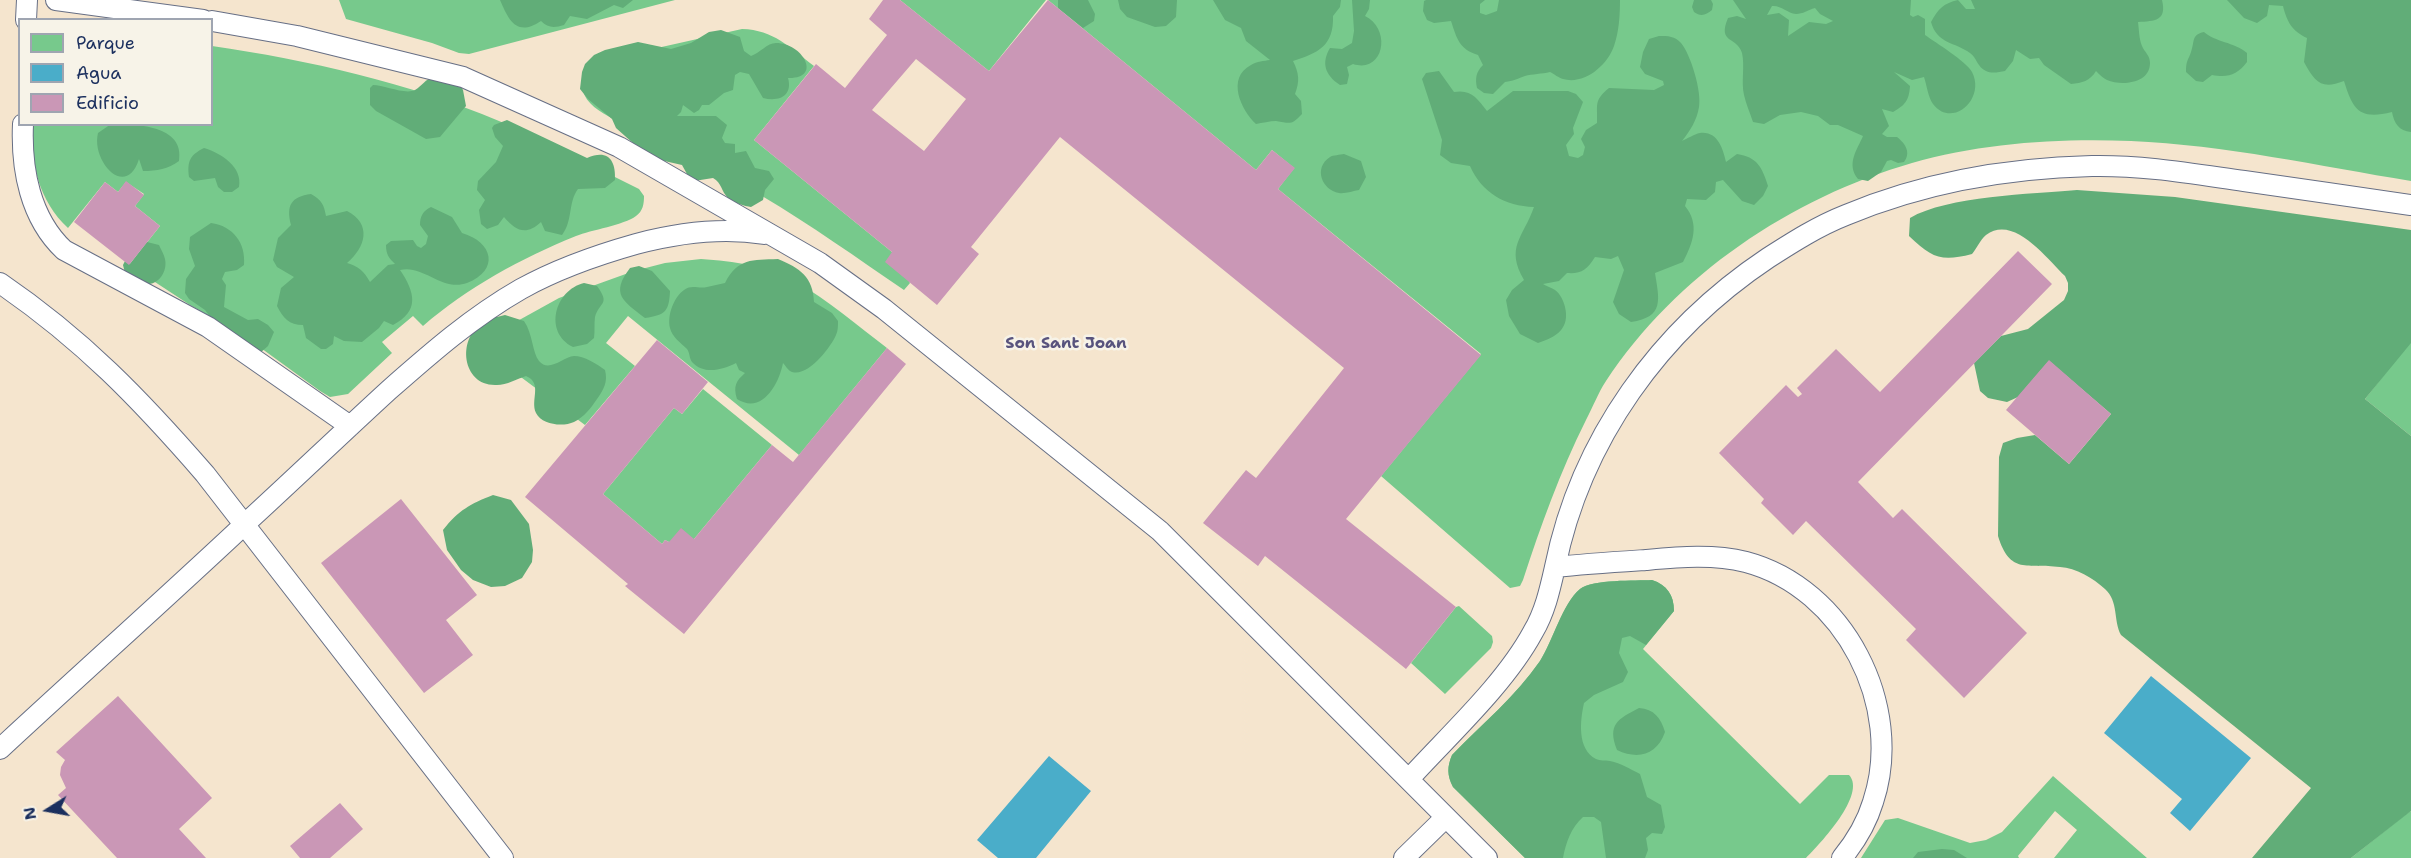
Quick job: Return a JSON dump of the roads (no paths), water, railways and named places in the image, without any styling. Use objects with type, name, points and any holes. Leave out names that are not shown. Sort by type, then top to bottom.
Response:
[{"type":"lane","points":[[26,18],[27,0]]},
{"type":"lane","points":[[56,0],[188,18]]},
{"type":"lane","points":[[213,21],[297,36],[463,77],[619,147],[820,263],[884,309],[1160,531],[1487,858]]},
{"type":"lane","points":[[23,126],[22,143],[27,182],[44,224],[64,250],[208,327],[350,426]]},
{"type":"lane","points":[[1409,779],[1507,672],[1523,650],[1544,610],[1570,510],[1616,411],[1664,348],[1695,315],[1727,288],[1801,236],[1844,215],[1925,187],[1969,177],[2023,170],[2095,166],[2175,171],[2411,205]]},
{"type":"lane","points":[[0,748],[350,426],[468,323],[543,278],[609,252],[659,238],[717,231],[745,231],[775,235]]},
{"type":"lane","points":[[0,283],[61,327],[126,386],[205,474],[503,858]]},
{"type":"lane","points":[[1555,567],[1684,557],[1725,558],[1769,570],[1792,583],[1821,606],[1852,641],[1863,664],[1874,699],[1880,731],[1879,768],[1873,802],[1862,827],[1842,858]]},
{"type":"lane","points":[[1404,858],[1446,817]]},
{"type":"water","points":[[2151,676],[2251,758],[2190,831],[2170,813],[2182,799],[2104,733]]},
{"type":"water","points":[[1049,756],[1091,791],[1036,858],[998,858],[977,840]]},
{"type":"district","name":"Son Sant Joan","points":[[1066,344]]}]
